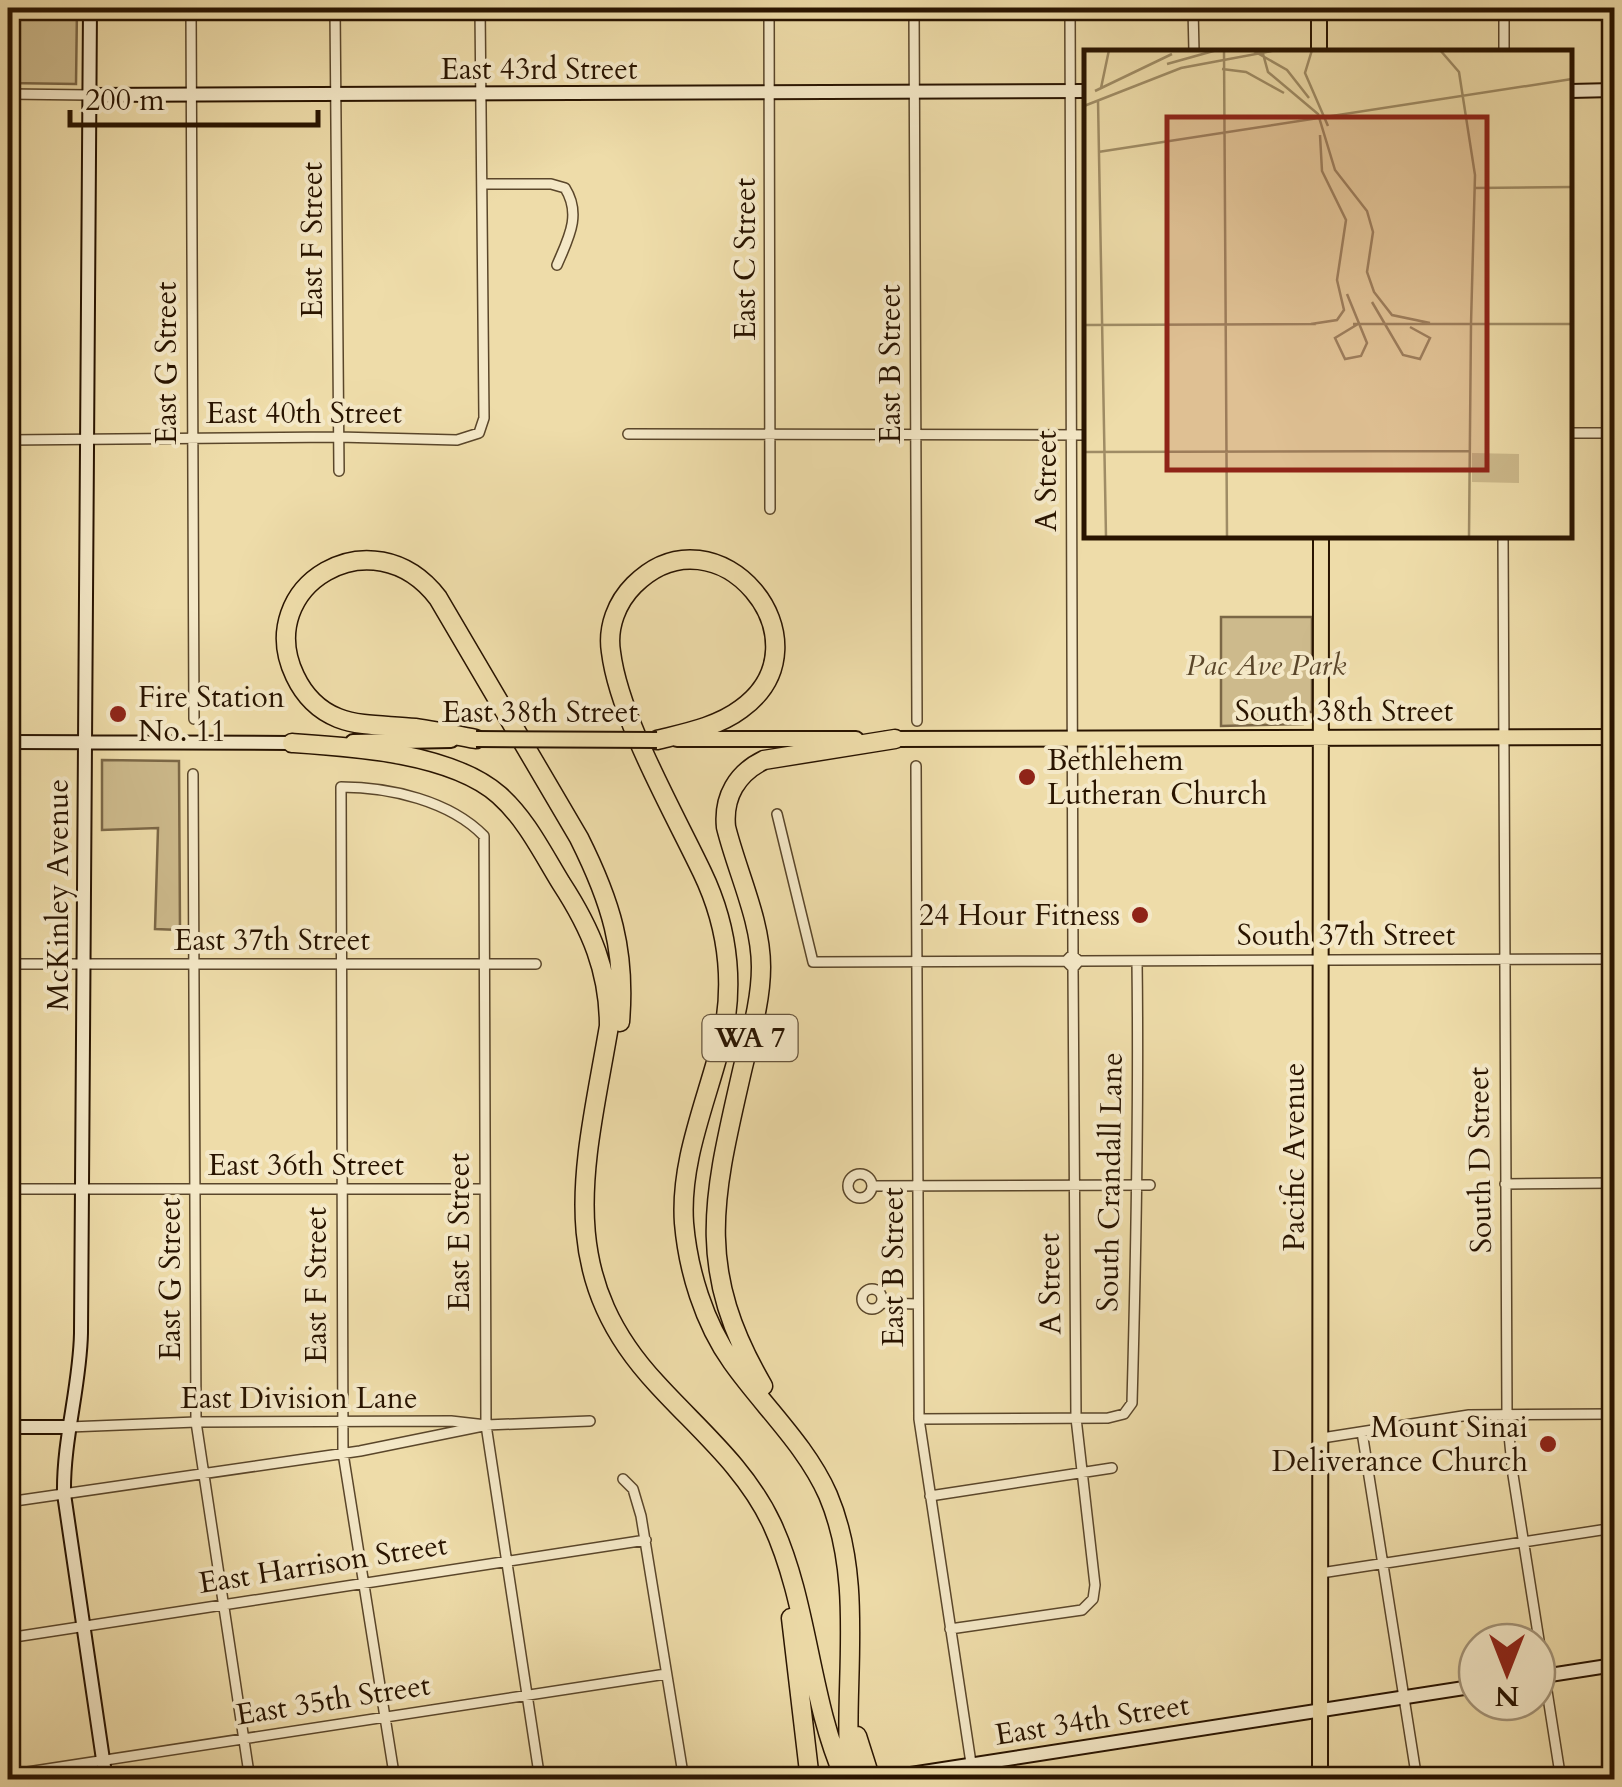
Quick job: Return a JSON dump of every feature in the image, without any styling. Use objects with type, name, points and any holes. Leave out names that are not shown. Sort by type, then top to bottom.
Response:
[{"type":"highway","points":[[476,739],[343,720],[313,702],[292,670],[287,646],[293,609],[308,586],[342,563],[375,559],[400,565],[428,584],[579,838],[614,918],[621,989],[616,1044],[585,1158]]},
{"type":"highway","points":[[657,740],[734,715],[761,689],[770,668],[773,631],[762,598],[739,574],[719,564],[679,561],[641,578],[620,604],[611,627],[610,645],[629,714],[717,910],[728,956],[729,994],[724,1029],[694,1132],[684,1194],[691,1266],[702,1303],[729,1358],[799,1447]]},
{"type":"highway","name":"WA 7","points":[[850,1657],[847,1578],[838,1526],[826,1491],[736,1336],[716,1266],[717,1199],[724,1149],[756,1011],[761,963],[725,811],[735,783],[764,760],[895,739]]},
{"type":"highway","points":[[292,743],[406,758],[446,767],[485,785],[528,828],[590,930],[606,976],[609,1026],[585,1158],[582,1204],[584,1238],[594,1276],[608,1312],[640,1365],[730,1460],[770,1521],[784,1553],[848,1780]]},
{"type":"highway","points":[[784,1553],[810,1780]]},
{"type":"highway","points":[[848,1780],[850,1657]]},
{"type":"highway","points":[[850,1657],[862,1780]]},
{"type":"highway","points":[[857,1736],[871,1780]]},
{"type":"main road","points":[[1319,8],[1320,50]]},
{"type":"main road","name":"Pacific Avenue","points":[[1320,1780],[1322,538]]},
{"type":"main road","name":"South 38th Street","points":[[1073,738],[1614,737]]},
{"type":"main road","name":"East 38th Street","points":[[292,743],[1073,738]]},
{"type":"street","name":"McKinley Avenue","points":[[90,8],[80,1348],[64,1494],[106,1780]]},
{"type":"street","name":"East G Street","points":[[191,8],[194,719]]},
{"type":"street","name":"East F Street","points":[[336,8],[338,471]]},
{"type":"street","points":[[480,8],[482,184],[551,184],[567,191],[572,228],[557,265]]},
{"type":"street","name":"East C Street","points":[[769,8],[770,509]]},
{"type":"street","name":"East B Street","points":[[914,8],[916,721]]},
{"type":"street","name":"A Street","points":[[950,1630],[1082,1610],[1093,1599],[1095,1579],[1076,1418],[1070,8]]},
{"type":"street","points":[[1194,8],[1194,50]]},
{"type":"street","points":[[1504,8],[1504,50]]},
{"type":"street","points":[[1572,91],[1614,90]]},
{"type":"street","name":"East 43rd Street","points":[[8,94],[1084,91]]},
{"type":"street","name":"East 40th Street","points":[[8,440],[456,440],[479,434],[484,418],[482,184]]},
{"type":"street","points":[[1572,433],[1614,432]]},
{"type":"street","points":[[628,434],[1084,435]]},
{"type":"street","name":"South D Street","points":[[1503,538],[1508,1415],[1534,1622]]},
{"type":"street","name":"East 38th Street","points":[[8,742],[292,743]]},
{"type":"street","name":"East B Street","points":[[916,766],[919,1419],[971,1764]]},
{"type":"street","name":"East G Street","points":[[193,774],[196,1422],[250,1780]]},
{"type":"street","name":"East F Street","points":[[342,787],[341,1423],[395,1780]]},
{"type":"street","name":"East E Street","points":[[342,787],[404,795],[435,804],[461,816],[484,836],[486,1425],[540,1780]]},
{"type":"street","points":[[776,814],[812,962],[1073,961]]},
{"type":"street","name":"South 37th Street","points":[[1073,961],[1614,958]]},
{"type":"street","name":"South Crandall Lane","points":[[1076,1418],[1114,1418],[1127,1412],[1132,1404],[1137,961]]},
{"type":"street","name":"East 37th Street","points":[[8,964],[536,964]]},
{"type":"street","points":[[1505,1184],[1614,1184]]},
{"type":"street","points":[[872,1186],[1150,1185]]},
{"type":"street","name":"East 36th Street","points":[[8,1189],[484,1189]]},
{"type":"street","points":[[881,1302],[917,1304]]},
{"type":"street","points":[[1322,1438],[1468,1415],[1614,1414]]},
{"type":"street","points":[[919,1419],[1076,1418]]},
{"type":"street","name":"East Division Lane","points":[[8,1428],[196,1422],[451,1421],[486,1425],[590,1420]]},
{"type":"street","points":[[8,1502],[343,1453],[442,1437],[486,1425]]},
{"type":"street","points":[[1362,1432],[1417,1780]]},
{"type":"street","points":[[930,1496],[1112,1468]]},
{"type":"street","points":[[624,1479],[636,1494],[646,1540],[684,1780]]},
{"type":"street","points":[[1321,1573],[1614,1528]]},
{"type":"street","name":"East Harrison Street","points":[[8,1638],[646,1540]]},
{"type":"street","points":[[1557,1674],[1614,1665]]},
{"type":"street","name":"East 35th Street","points":[[8,1775],[666,1674]]},
{"type":"street","name":"East 34th Street","points":[[871,1780],[1457,1689]]},
{"type":"street","name":"South D Street","points":[[1550,1722],[1561,1780]]},
{"type":"green space","points":[[8,8],[77,8],[76,84],[8,83]]},
{"type":"green space","name":"Pac Ave Park","points":[[1221,617],[1312,617],[1312,712],[1307,712],[1303,724],[1221,726]]},
{"type":"green space","points":[[102,760],[179,761],[180,930],[155,929],[158,828],[102,830]]},
{"type":"place","name":"Fire Station No. 11","points":[[118,714]]},
{"type":"place","name":"Bethlehem Lutheran Church","points":[[1027,777]]},
{"type":"place","name":"24 Hour Fitness","points":[[1140,915]]},
{"type":"place","name":"Mount Sinai Deliverance Church","points":[[1548,1444]]}]
